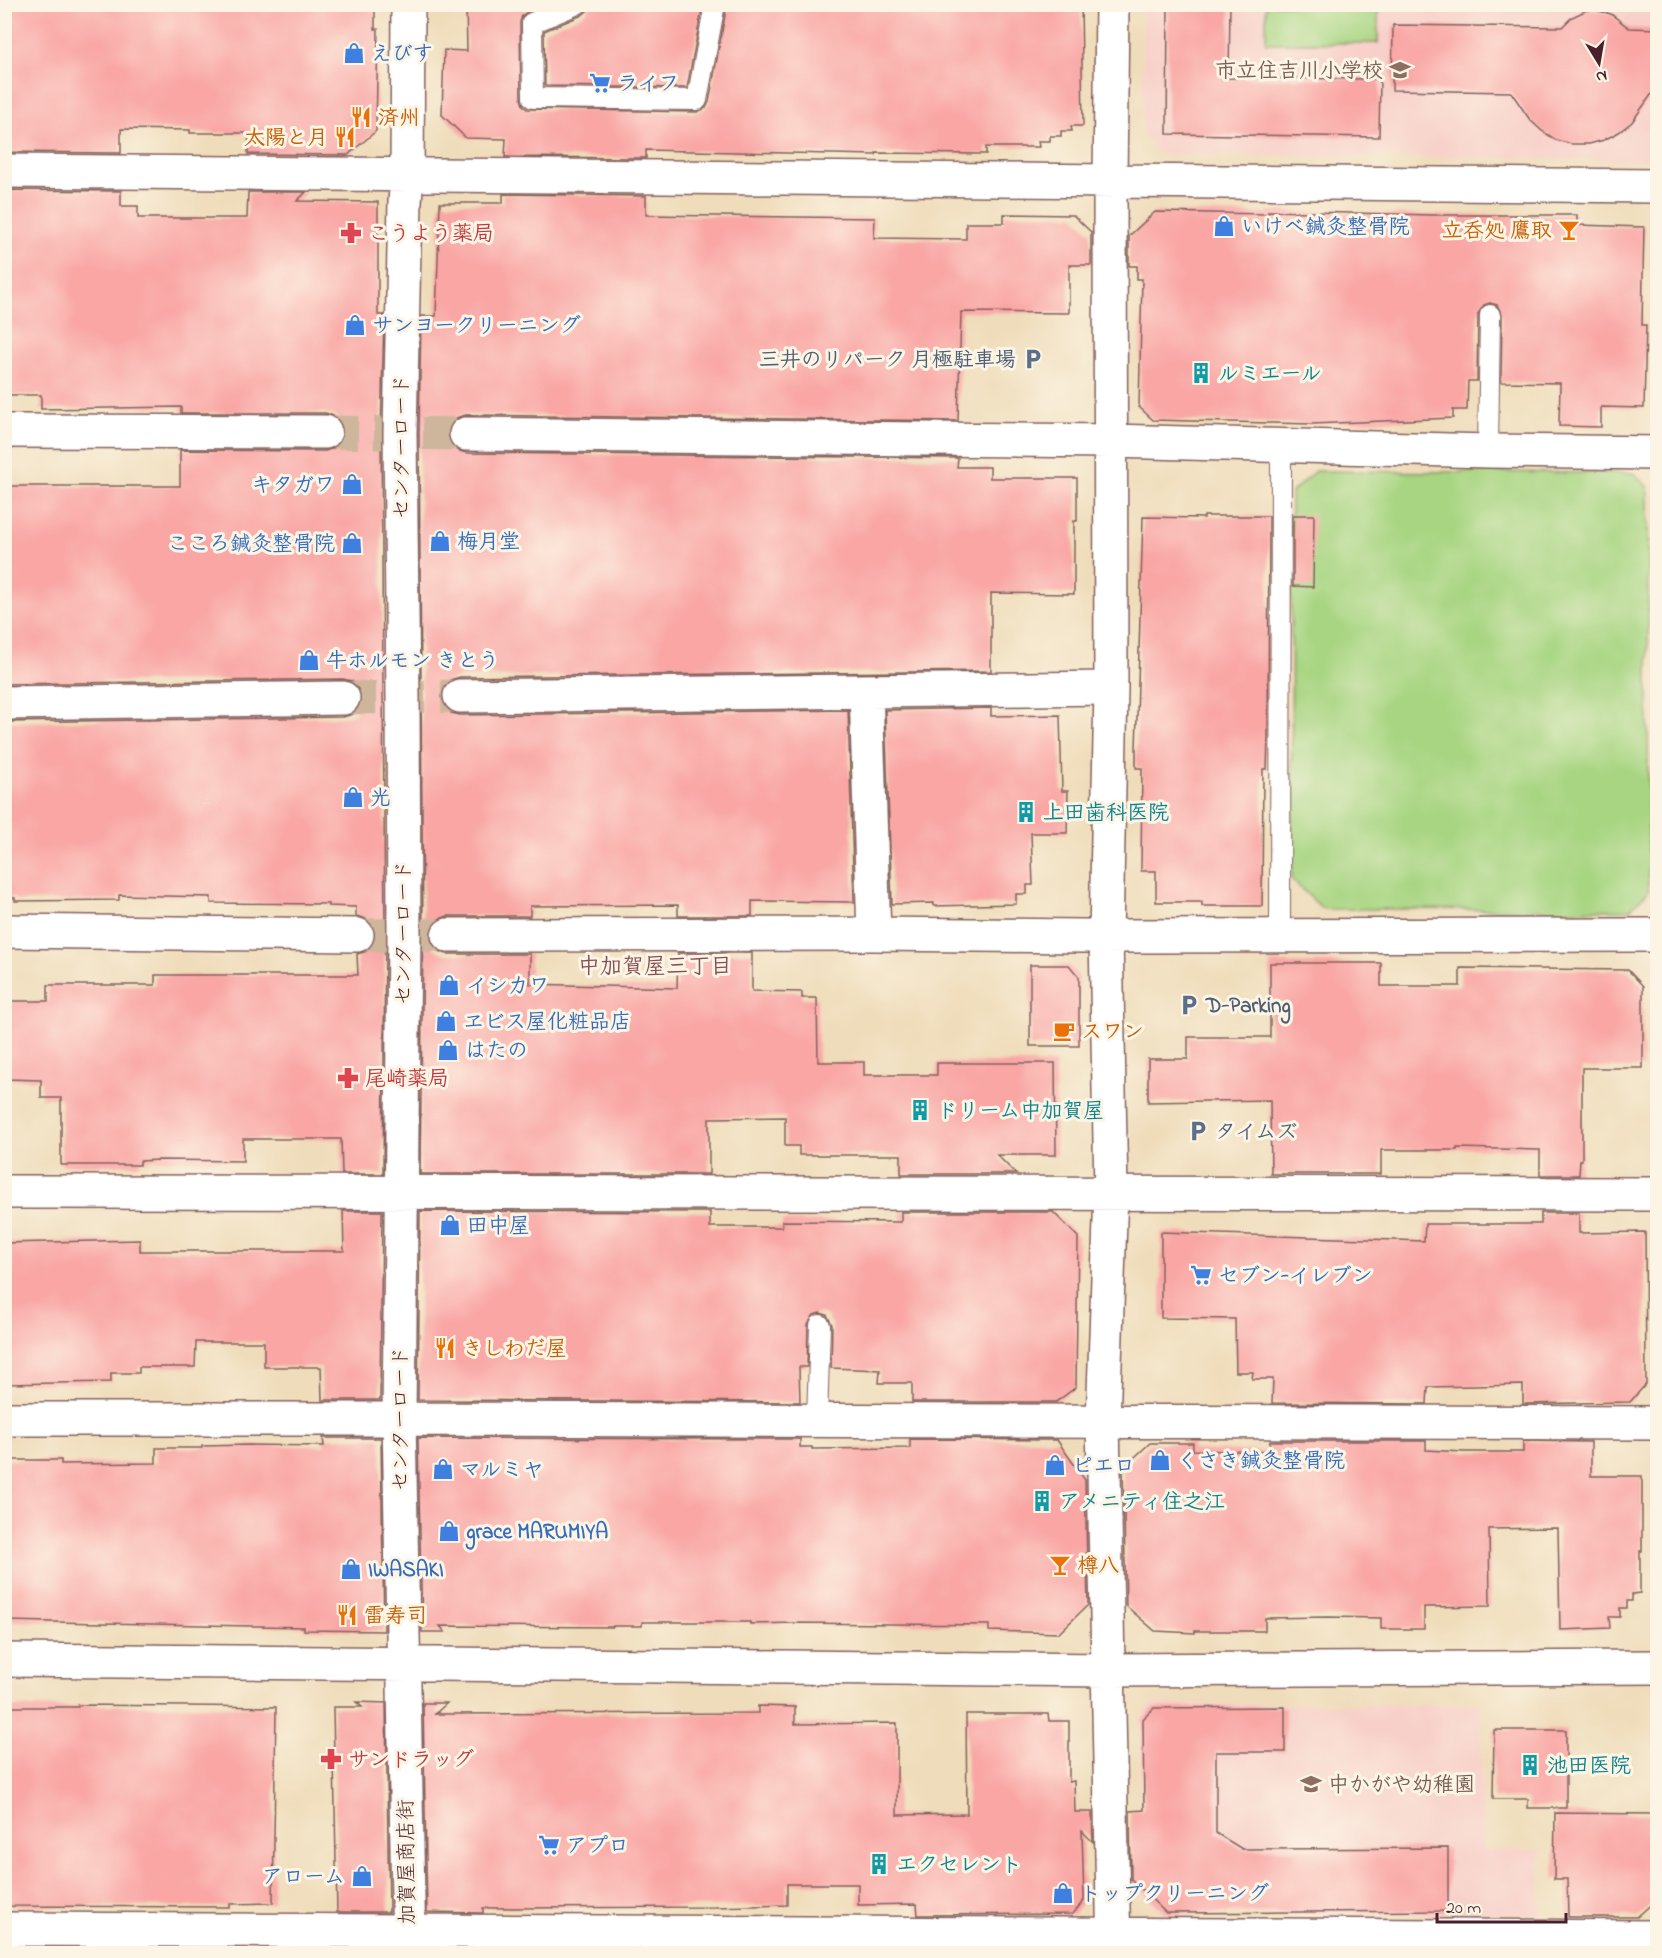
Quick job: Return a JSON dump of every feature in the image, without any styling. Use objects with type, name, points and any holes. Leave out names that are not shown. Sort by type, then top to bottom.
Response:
[{"type":"street","name":"センターロード","points":[[403,1663],[399,1419],[404,769],[400,433],[408,4]]},
{"type":"street","points":[[1112,4],[1111,688],[1106,936],[1111,1192],[1103,1422],[1114,1944]]},
{"type":"street","points":[[4,171],[406,189],[1110,181],[1658,186]]},
{"type":"street","points":[[4,431],[325,432]]},
{"type":"street","points":[[465,434],[1111,441],[1658,453]]},
{"type":"street","points":[[459,696],[1111,688]]},
{"type":"street","points":[[866,691],[874,934]]},
{"type":"street","points":[[4,703],[344,698]]},
{"type":"street","points":[[4,931],[357,935]]},
{"type":"street","points":[[448,934],[1658,935]]},
{"type":"street","points":[[4,1192],[1658,1194]]},
{"type":"street","points":[[4,1419],[1658,1423]]},
{"type":"street","points":[[4,1660],[1109,1670],[1658,1667]]},
{"type":"street","name":"加賀屋商店街","points":[[403,1663],[408,1942]]},
{"type":"street","points":[[4,1929],[408,1942],[1521,1945],[1658,1937]]},
{"type":"lane","points":[[577,4],[532,23],[533,98],[697,100],[715,4]]},
{"type":"lane","points":[[1488,451],[1490,315]]},
{"type":"lane","points":[[1280,936],[1281,446]]},
{"type":"lane","points":[[817,1420],[820,1325]]},
{"type":"shaded area","name":"市立住吉川小学校","points":[[1143,5],[1657,5],[1657,160],[1160,154],[1143,136]]},
{"type":"shaded area","name":"中かがや幼稚園","points":[[1152,1704],[1480,1705],[1482,1851],[1540,1850],[1541,1915],[1163,1914],[1143,1894],[1140,1718]]},
{"type":"green space","points":[[1266,5],[1378,5],[1378,43],[1266,43]]},
{"type":"green space","points":[[1315,471],[1633,473],[1648,487],[1648,892],[1629,910],[1323,909],[1292,880],[1291,493]]},
{"type":"building","points":[[4,4],[375,4],[375,29],[378,29],[376,131],[348,155],[248,154],[249,133],[190,133],[190,130],[121,129],[121,153],[4,152]]},
{"type":"building","points":[[466,4],[545,4],[527,12],[522,16],[520,22],[521,98],[527,109],[697,112],[706,108],[709,102],[727,4],[1081,4],[1083,126],[1071,126],[1072,131],[1061,131],[1061,136],[1050,136],[1050,141],[1038,141],[1039,147],[986,147],[986,154],[876,153],[876,155],[646,150],[646,158],[505,157],[506,139],[466,138],[442,115],[444,50],[467,51]]},
{"type":"building","points":[[589,4],[703,4],[687,88],[545,86],[544,31],[582,15],[587,11]]},
{"type":"building","points":[[1168,4],[1230,4],[1229,78],[1380,79],[1379,137],[1167,134]]},
{"type":"building","points":[[1587,10],[1611,14],[1629,28],[1658,29],[1658,85],[1632,122],[1604,140],[1589,144],[1572,144],[1556,140],[1530,120],[1511,92],[1392,90],[1393,25],[1562,27],[1572,17]]},
{"type":"building","points":[[4,190],[121,191],[121,206],[138,206],[138,218],[247,218],[248,192],[306,192],[297,201],[378,202],[378,315],[384,315],[381,433],[385,936],[383,1174],[342,1174],[341,1139],[243,1139],[243,1161],[159,1160],[140,1161],[140,1165],[61,1165],[61,1098],[41,1098],[41,1080],[4,1079],[4,1001],[48,1001],[48,985],[155,985],[155,975],[358,975],[357,954],[367,951],[373,945],[376,935],[373,925],[367,919],[356,916],[356,907],[328,906],[328,904],[211,903],[211,897],[119,895],[119,900],[15,901],[15,898],[4,897],[4,722],[343,717],[353,714],[360,707],[362,698],[359,688],[352,681],[343,679],[4,684],[4,486],[180,486],[180,450],[325,451],[341,442],[344,431],[335,416],[325,413],[181,413],[181,407],[41,409],[41,395],[4,395]]},
{"type":"building","points":[[503,194],[646,196],[646,215],[875,218],[874,238],[966,239],[966,223],[1004,223],[1004,214],[1073,215],[1091,232],[1091,265],[1069,265],[1069,313],[961,312],[958,421],[466,415],[456,418],[450,424],[447,433],[450,444],[466,453],[958,458],[957,467],[990,467],[990,478],[1077,478],[1077,521],[1074,521],[1074,594],[991,593],[991,671],[460,677],[450,680],[443,687],[441,697],[444,706],[451,713],[460,715],[848,710],[854,902],[752,901],[752,916],[678,916],[678,905],[530,906],[530,916],[448,916],[432,925],[429,934],[432,945],[438,951],[447,954],[530,954],[530,984],[677,988],[678,953],[752,953],[752,991],[802,992],[802,998],[817,998],[818,1062],[864,1062],[864,1075],[937,1075],[937,1063],[1055,1063],[1056,1155],[997,1155],[1016,1174],[901,1174],[901,1155],[799,1155],[799,1146],[785,1146],[785,1117],[709,1118],[709,1174],[420,1174],[423,936],[419,433],[421,316],[436,316],[440,203],[503,203]]},
{"type":"building","points":[[1268,211],[1433,215],[1577,215],[1577,225],[1644,227],[1642,325],[1646,325],[1644,408],[1601,407],[1601,427],[1559,426],[1560,383],[1501,382],[1502,315],[1497,305],[1490,303],[1484,305],[1478,314],[1477,381],[1468,381],[1467,410],[1453,410],[1453,418],[1312,424],[1153,420],[1139,407],[1142,279],[1137,279],[1137,266],[1129,266],[1129,236],[1155,212],[1268,214]]},
{"type":"building","points":[[1293,515],[1314,515],[1313,587],[1293,586]]},
{"type":"building","points":[[1204,516],[1269,516],[1268,737],[1267,769],[1263,769],[1262,906],[1202,906],[1202,902],[1156,902],[1156,871],[1141,871],[1142,768],[1136,768],[1136,750],[1143,517],[1204,518]]},
{"type":"building","points":[[991,708],[991,716],[1060,715],[1062,791],[1068,791],[1067,833],[1031,833],[1033,885],[1027,885],[1027,894],[1016,894],[1016,904],[934,906],[934,903],[892,904],[885,710]]},
{"type":"building","points":[[1270,963],[1381,963],[1381,986],[1460,986],[1460,968],[1628,970],[1643,986],[1643,1068],[1582,1068],[1582,1160],[1580,1160],[1579,1175],[1540,1175],[1540,1150],[1457,1148],[1457,1150],[1381,1150],[1381,1174],[1271,1174],[1270,1100],[1148,1102],[1148,1059],[1188,1059],[1188,1037],[1270,1037]]},
{"type":"building","points":[[1030,965],[1069,965],[1079,977],[1079,1046],[1030,1046]]},
{"type":"building","points":[[343,1211],[382,1211],[380,1400],[322,1400],[321,1367],[264,1367],[264,1342],[196,1342],[195,1367],[139,1367],[139,1373],[111,1373],[111,1382],[4,1384],[4,1243],[140,1240],[140,1251],[344,1251]]},
{"type":"building","points":[[420,1211],[710,1212],[710,1227],[782,1227],[782,1221],[901,1222],[901,1212],[1053,1212],[1078,1237],[1076,1387],[1056,1402],[912,1402],[912,1383],[879,1383],[880,1370],[831,1368],[832,1325],[827,1315],[820,1313],[814,1315],[808,1324],[807,1367],[799,1367],[800,1402],[418,1400]]},
{"type":"building","points":[[1541,1213],[1579,1213],[1579,1233],[1645,1232],[1646,1384],[1630,1402],[1523,1404],[1523,1385],[1428,1387],[1427,1404],[1272,1403],[1273,1379],[1252,1379],[1253,1372],[1236,1372],[1235,1319],[1161,1318],[1161,1232],[1424,1241],[1425,1224],[1541,1224]]},
{"type":"building","points":[[323,1438],[381,1438],[384,1631],[304,1630],[304,1627],[4,1621],[4,1460],[61,1460],[61,1464],[156,1463],[156,1448],[249,1445],[324,1446]]},
{"type":"building","points":[[418,1438],[800,1439],[800,1447],[812,1447],[812,1449],[910,1448],[910,1439],[1057,1440],[1085,1480],[1088,1605],[1059,1633],[989,1631],[989,1625],[750,1624],[750,1622],[642,1622],[642,1626],[613,1627],[440,1626],[445,1632],[422,1632]]},
{"type":"building","points":[[1270,1441],[1426,1441],[1426,1450],[1464,1452],[1523,1452],[1523,1441],[1591,1442],[1591,1476],[1642,1476],[1640,1593],[1632,1594],[1632,1601],[1627,1601],[1627,1608],[1620,1608],[1620,1617],[1609,1617],[1610,1628],[1560,1630],[1558,1528],[1489,1529],[1490,1606],[1424,1607],[1424,1629],[1381,1629],[1381,1618],[1328,1617],[1265,1618],[1265,1631],[1195,1631],[1195,1633],[1155,1631],[1126,1606],[1123,1468],[1150,1443],[1193,1443],[1193,1450],[1269,1452]]},
{"type":"building","points":[[356,1702],[386,1703],[389,1912],[337,1912],[333,1707],[362,1707]]},
{"type":"building","points":[[423,1703],[447,1703],[435,1714],[758,1713],[758,1706],[795,1707],[795,1724],[897,1723],[897,1815],[967,1814],[966,1714],[1048,1714],[1049,1721],[1069,1721],[1069,1782],[1074,1781],[1075,1812],[1092,1812],[1093,1842],[1082,1831],[1084,1900],[1073,1914],[918,1915],[917,1904],[858,1905],[858,1884],[787,1884],[787,1905],[483,1908],[483,1913],[427,1912]]},
{"type":"building","points":[[78,1705],[276,1707],[273,1903],[230,1904],[230,1907],[4,1906],[4,1707],[78,1707]]},
{"type":"building","points":[[1285,1707],[1285,1752],[1216,1752],[1216,1833],[1242,1849],[1448,1848],[1448,1911],[1166,1913],[1131,1879],[1130,1811],[1144,1810],[1143,1719],[1154,1708]]},
{"type":"building","name":"池田医院","points":[[1494,1730],[1566,1730],[1566,1808],[1528,1808],[1528,1799],[1493,1799]]},
{"type":"building","points":[[1555,1813],[1653,1814],[1655,1901],[1637,1917],[1568,1917],[1567,1879],[1554,1879]]},
{"type":"building","points":[[338,1949],[390,1950],[390,1953],[338,1952]]},
{"type":"building","points":[[428,1950],[483,1950],[483,1953],[428,1953]]},
{"type":"tunnel","points":[[325,432],[466,434]]},
{"type":"tunnel","points":[[343,698],[460,696]]},
{"type":"tunnel","points":[[357,935],[448,935]]},
{"type":"place","name":"えびす","points":[[354,53]]},
{"type":"place","name":"市立住吉川小学校","points":[[1400,70]]},
{"type":"place","name":"ライフ","points":[[600,83]]},
{"type":"place","name":"済州","points":[[361,117]]},
{"type":"place","name":"太陽と月","points":[[345,137]]},
{"type":"place","name":"いけべ鍼灸整骨院","points":[[1224,226]]},
{"type":"place","name":"立呑処 鷹取","points":[[1569,230]]},
{"type":"place","name":"こうよう薬局","points":[[351,233]]},
{"type":"place","name":"サンヨークリーニング","points":[[355,325]]},
{"type":"place","name":"三井のリパーク 月極駐車場","points":[[1033,359]]},
{"type":"place","name":"ルミエール","points":[[1201,373]]},
{"type":"place","name":"キタガワ","points":[[352,484]]},
{"type":"place","name":"梅月堂","points":[[440,541]]},
{"type":"place","name":"こころ鍼灸整骨院","points":[[352,543]]},
{"type":"place","name":"牛ホルモン きとう","points":[[309,660]]},
{"type":"place","name":"光","points":[[353,797]]},
{"type":"place","name":"上田歯科医院","points":[[1026,812]]},
{"type":"place","name":"イシカワ","points":[[449,985]]},
{"type":"place","name":"D-Parking","points":[[1189,1005]]},
{"type":"place","name":"ヱビス屋化粧品店","points":[[446,1021]]},
{"type":"place","name":"スワン","points":[[1064,1031]]},
{"type":"place","name":"はたの","points":[[448,1050]]},
{"type":"place","name":"尾崎薬局","points":[[348,1078]]},
{"type":"place","name":"ドリーム中加賀屋","points":[[920,1110]]},
{"type":"place","name":"タイムズ","points":[[1198,1131]]},
{"type":"place","name":"田中屋","points":[[450,1225]]},
{"type":"place","name":"セブン-イレブン","points":[[1201,1275]]},
{"type":"place","name":"きしわだ屋","points":[[445,1348]]},
{"type":"place","name":"くさき鍼灸整骨院","points":[[1160,1460]]},
{"type":"place","name":"ピエロ","points":[[1055,1465]]},
{"type":"place","name":"マルミヤ","points":[[443,1469]]},
{"type":"place","name":"アメニティ住之江","points":[[1042,1501]]},
{"type":"place","name":"grace MARUMIYA","points":[[449,1531]]},
{"type":"place","name":"樽八","points":[[1060,1565]]},
{"type":"place","name":"IWASAKI","points":[[351,1569]]},
{"type":"place","name":"雷寿司","points":[[347,1615]]},
{"type":"place","name":"サンドラッグ","points":[[331,1759]]},
{"type":"place","name":"池田医院","points":[[1530,1765]]},
{"type":"place","name":"中かがや幼稚園","points":[[1311,1784]]},
{"type":"place","name":"アプロ","points":[[549,1845]]},
{"type":"place","name":"エクセレント","points":[[879,1864]]},
{"type":"place","name":"アローム","points":[[362,1876]]},
{"type":"place","name":"トップクリーニング","points":[[1063,1893]]},
{"type":"district","name":"中加賀屋三丁目","points":[[655,965]]}]
